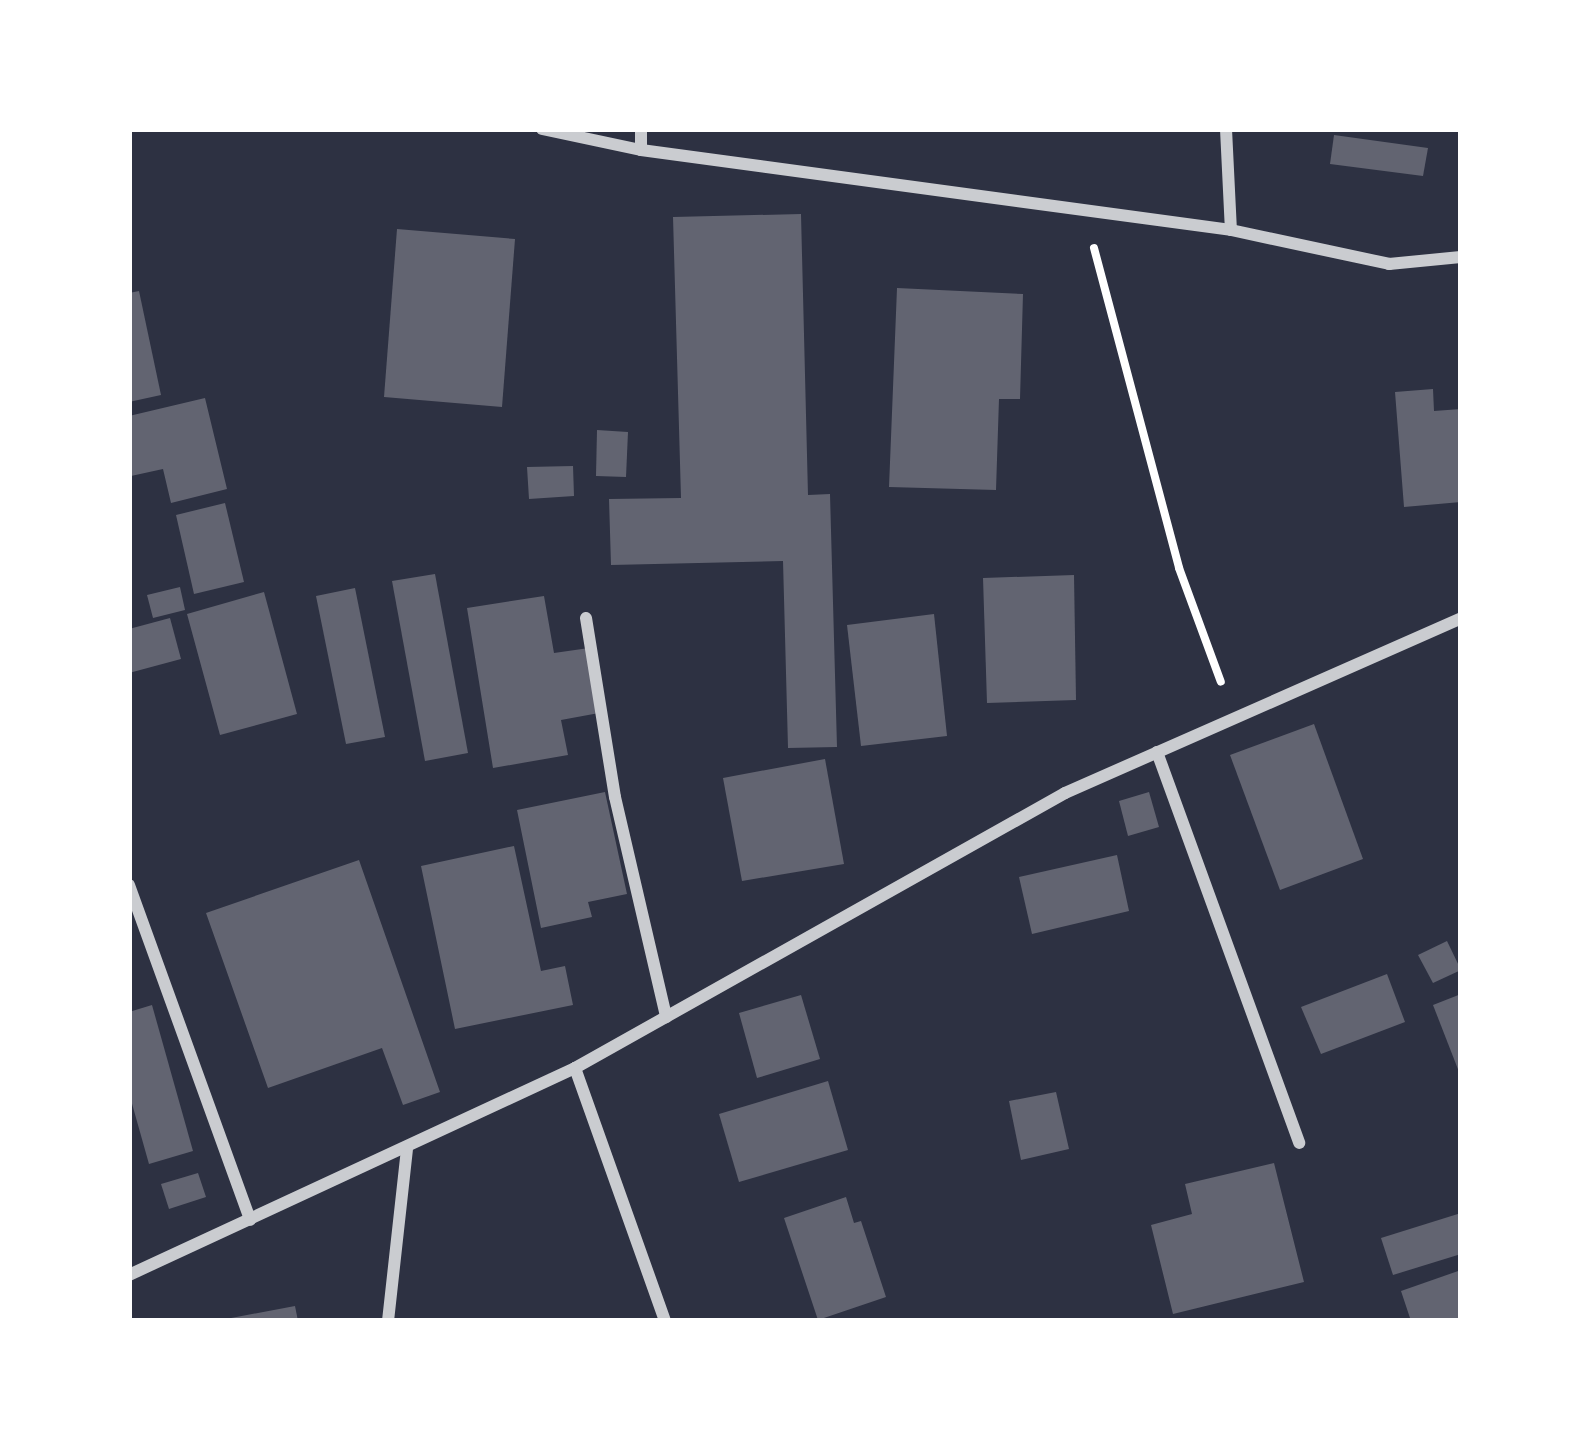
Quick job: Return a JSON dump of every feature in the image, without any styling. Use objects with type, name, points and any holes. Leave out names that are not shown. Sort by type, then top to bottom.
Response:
[{"type":"street","points":[[542,129],[641,150],[1231,230],[1389,264],[1461,257]]},
{"type":"street","points":[[641,129],[641,150]]},
{"type":"street","points":[[1226,129],[1231,230]]},
{"type":"street","points":[[586,618],[615,797],[666,1017]]},
{"type":"street","points":[[129,1275],[407,1150],[574,1068],[1065,793],[1461,618]]},
{"type":"street","points":[[1157,752],[1299,1143]]},
{"type":"street","points":[[129,885],[250,1220]]},
{"type":"street","points":[[574,1068],[665,1321]]},
{"type":"street","points":[[388,1321],[407,1150]]},
{"type":"path","points":[[1082,210],[1179,568],[1234,718]]},
{"type":"building","points":[[1334,135],[1428,148],[1423,176],[1330,164]]},
{"type":"building","points":[[801,214],[808,495],[830,494],[837,747],[788,748],[783,561],[611,565],[609,499],[681,498],[673,217]]},
{"type":"building","points":[[397,229],[515,239],[502,407],[384,397]]},
{"type":"building","points":[[897,288],[1023,294],[1020,399],[999,399],[996,490],[889,487]]},
{"type":"building","points":[[139,291],[161,395],[129,402],[129,293]]},
{"type":"building","points":[[1433,389],[1434,411],[1461,409],[1461,502],[1404,507],[1395,392]]},
{"type":"building","points":[[205,398],[227,489],[171,503],[163,469],[131,476],[129,416]]},
{"type":"building","points":[[597,430],[628,432],[626,477],[596,476]]},
{"type":"building","points":[[573,466],[574,496],[529,499],[527,467]]},
{"type":"building","points":[[225,503],[244,582],[194,594],[176,515]]},
{"type":"building","points":[[435,574],[468,753],[425,761],[392,581]]},
{"type":"building","points":[[1074,575],[1076,700],[987,703],[983,578]]},
{"type":"building","points":[[180,587],[185,610],[153,618],[147,595]]},
{"type":"building","points":[[355,588],[385,737],[346,744],[316,596]]},
{"type":"building","points":[[264,592],[297,714],[220,735],[187,614]]},
{"type":"building","points":[[544,596],[554,653],[589,648],[599,713],[561,720],[568,755],[493,768],[467,608]]},
{"type":"building","points":[[934,614],[947,736],[861,746],[847,625]]},
{"type":"building","points":[[170,618],[181,659],[129,673],[129,629]]},
{"type":"building","points":[[1314,724],[1363,859],[1280,890],[1230,755]]},
{"type":"building","points":[[825,759],[844,864],[742,881],[723,778]]},
{"type":"building","points":[[605,792],[627,894],[588,902],[592,917],[541,928],[517,810]]},
{"type":"building","points":[[1149,792],[1159,827],[1128,836],[1119,801]]},
{"type":"building","points":[[514,846],[541,971],[565,966],[573,1005],[455,1029],[421,866]]},
{"type":"building","points":[[1117,855],[1129,911],[1032,934],[1019,877]]},
{"type":"building","points":[[359,860],[440,1092],[403,1105],[382,1048],[268,1088],[206,913]]},
{"type":"building","points":[[1447,941],[1461,970],[1433,983],[1418,955]]},
{"type":"building","points":[[1387,974],[1405,1022],[1321,1054],[1301,1007]]},
{"type":"building","points":[[1461,994],[1461,1077],[1433,1005]]},
{"type":"building","points":[[801,995],[820,1059],[757,1078],[739,1013]]},
{"type":"building","points":[[152,1005],[193,1151],[149,1164],[129,1093],[129,1012]]},
{"type":"building","points":[[828,1081],[848,1150],[739,1182],[719,1114]]},
{"type":"building","points":[[1056,1092],[1069,1149],[1021,1160],[1009,1101]]},
{"type":"building","points":[[1274,1163],[1304,1282],[1173,1314],[1151,1225],[1192,1214],[1185,1184]]},
{"type":"building","points":[[198,1173],[206,1197],[169,1209],[161,1184]]},
{"type":"building","points":[[846,1197],[854,1223],[861,1221],[886,1297],[818,1320],[784,1218]]},
{"type":"building","points":[[1461,1213],[1461,1254],[1393,1275],[1381,1238]]},
{"type":"building","points":[[1461,1270],[1461,1321],[1411,1321],[1401,1291]]},
{"type":"building","points":[[295,1306],[298,1321],[226,1321],[226,1319]]}]
